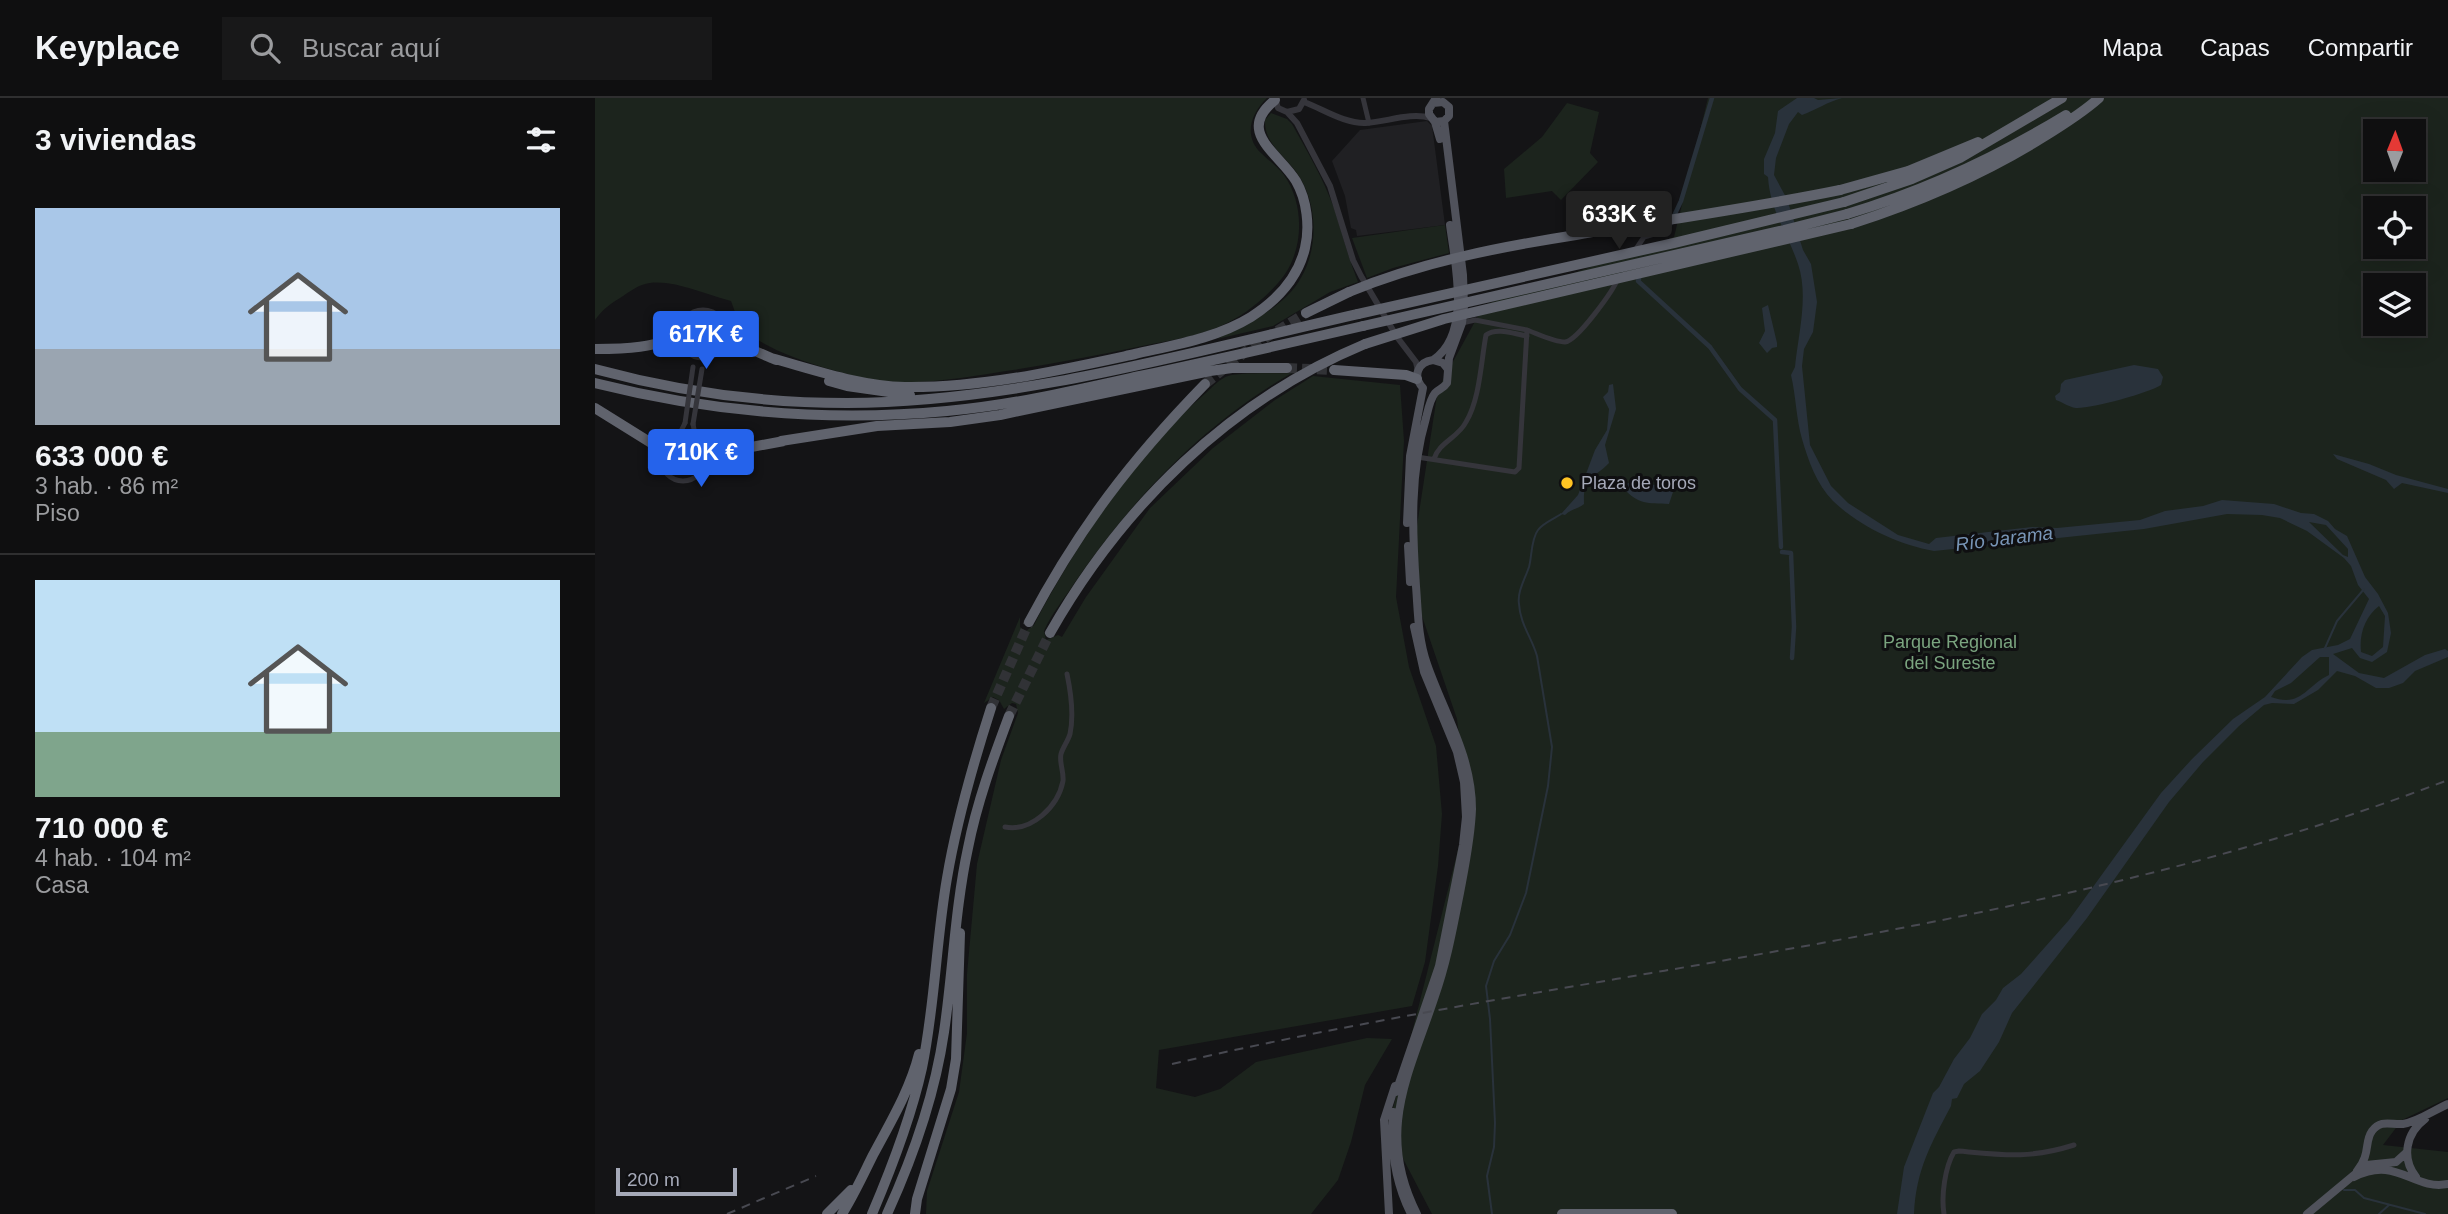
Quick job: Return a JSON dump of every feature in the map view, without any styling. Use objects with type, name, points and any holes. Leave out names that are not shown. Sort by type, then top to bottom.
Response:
[{"type":"highway","points":[[595,369],[674,387],[793,401],[846,403],[949,397],[1082,376],[1661,246],[1844,202],[1912,179],[1960,158],[2062,98]]},
{"type":"highway","points":[[595,383],[674,400],[743,410],[846,415],[949,411],[1039,398],[1847,214],[1917,190],[1967,169],[2098,98]]},
{"type":"highway","points":[[1050,633],[1112,540],[1140,507],[1196,451],[1227,423],[1275,389],[1327,360],[1365,344],[1444,319],[1850,225],[1921,200],[1971,177],[2058,128],[2098,98]]},
{"type":"highway","points":[[771,358],[876,384],[904,387],[948,385],[1082,366],[1210,335],[1249,318],[1269,304],[1293,277],[1303,255],[1307,236],[1305,208],[1298,184],[1260,136],[1259,120],[1262,112],[1275,99]]},
{"type":"highway","points":[[1306,313],[1349,292],[1418,267],[1508,246],[1840,190],[1908,171],[2011,128]]},
{"type":"highway","points":[[595,349],[667,341],[679,331]]},
{"type":"highway","points":[[728,334],[734,342],[847,386],[904,395],[936,394],[949,397]]},
{"type":"highway","points":[[781,441],[877,426],[950,422],[1000,415],[1210,371],[1232,368],[1287,368]]},
{"type":"highway","points":[[1334,370],[1406,375],[1419,379]]},
{"type":"highway","points":[[1029,622],[1065,556],[1107,495],[1151,440],[1205,384]]},
{"type":"highway","points":[[595,408],[656,446],[662,454]]},
{"type":"highway","points":[[705,462],[719,453],[893,419],[906,414]]},
{"type":"highway","points":[[872,1214],[915,1096],[922,1069],[941,912],[958,819],[991,708]]},
{"type":"highway","points":[[887,1214],[920,1126],[937,1068],[968,848],[987,777],[1009,716]]},
{"type":"highway","points":[[915,1214],[917,1199],[951,1089],[956,1059],[960,936],[968,848]]},
{"type":"highway","points":[[842,1214],[863,1179],[912,1077],[929,1022]]},
{"type":"highway","points":[[827,1214],[848,1194],[869,1164]]},
{"type":"highway","points":[[1562,1214],[1672,1214]]},
{"type":"main road","points":[[1437,109],[1463,275],[1462,323],[1447,368]]},
{"type":"main road","points":[[1389,1214],[1384,1120],[1386,1109],[1439,966],[1466,817],[1464,782],[1457,752],[1424,672],[1414,631],[1408,560],[1407,498],[1419,379],[1430,360],[1447,347],[1453,334],[1458,297],[1437,109]]},
{"type":"main road","points":[[1417,1214],[1406,1188],[1399,1156],[1399,1104],[1406,1076],[1444,968],[1466,859],[1472,810],[1471,787],[1464,756],[1426,662],[1419,630],[1413,524],[1417,457],[1428,410],[1436,391],[1447,383],[1449,376],[1443,363],[1430,360]]},
{"type":"main road","points":[[1419,379],[1436,391]]},
{"type":"main road","points":[[1400,1074],[1393,1111],[1392,1156],[1400,1189],[1411,1214]]},
{"type":"main road","points":[[2357,1171],[2364,1162],[2369,1136],[2376,1127],[2384,1123],[2415,1121],[2448,1104]]},
{"type":"main road","points":[[2408,1138],[2421,1121],[2448,1104]]},
{"type":"main road","points":[[2395,1124],[2403,1129],[2408,1138],[2409,1167],[2418,1180]]},
{"type":"main road","points":[[2368,1147],[2374,1158],[2382,1162]]},
{"type":"main road","points":[[2393,1163],[2407,1152]]},
{"type":"main road","points":[[2307,1214],[2366,1164],[2393,1163],[2418,1180]]},
{"type":"main road","points":[[2343,1182],[2361,1173],[2385,1170],[2437,1185],[2448,1184]]},
{"type":"street","points":[[1363,98],[1369,123]]},
{"type":"street","points":[[1275,99],[1279,108],[1291,112],[1297,123],[1335,198],[1349,247],[1361,276],[1397,337],[1416,362],[1419,379]]},
{"type":"street","points":[[1291,112],[1304,100],[1355,122],[1369,123],[1415,116],[1437,109]]},
{"type":"street","points":[[1462,323],[1475,320],[1562,341],[1572,339],[1616,286],[1618,275],[1644,237],[1661,232]]},
{"type":"street","points":[[1464,306],[1467,314],[1475,320]]},
{"type":"street","points":[[691,355],[693,367],[685,424],[678,437],[667,443],[662,454],[665,471],[681,481],[694,478],[703,469],[704,450],[696,440],[693,424],[702,369],[709,358],[720,352],[728,334],[723,319],[709,310],[693,312],[686,316],[679,331],[681,345],[691,355],[709,358]]},
{"type":"street","points":[[1434,460],[1437,450],[1464,426],[1469,416],[1482,372],[1486,335],[1499,331],[1527,333]]},
{"type":"street","points":[[1417,457],[1515,472],[1519,468],[1527,333]]},
{"type":"street","points":[[1408,350],[1430,360]]},
{"type":"street","points":[[678,437],[696,440]]},
{"type":"street","points":[[1005,827],[1016,829],[1030,824],[1041,816],[1058,795],[1063,782],[1060,757],[1070,733],[1071,699],[1067,674]]},
{"type":"street","points":[[1944,1214],[1945,1185],[1954,1152],[2013,1156],[2050,1152],[2074,1145]]},
{"type":"shaded area","points":[[1427,121],[1432,126],[1445,225],[1357,236],[1356,230],[1351,228],[1345,196],[1332,161],[1360,130]]},
{"type":"green space","points":[[595,98],[1267,98],[1253,118],[1252,139],[1261,153],[1284,175],[1291,187],[1299,215],[1297,245],[1287,272],[1262,300],[1236,318],[1198,334],[1061,362],[953,379],[892,382],[857,376],[788,355],[768,345],[741,325],[731,301],[680,286],[660,283],[642,285],[610,305],[595,320]]},
{"type":"green space","name":"Parque Regional del Sureste","points":[[1708,98],[2448,98],[2448,1098],[2402,1120],[2383,1145],[2448,1152],[2448,1214],[1432,1214],[1398,1149],[1392,1112],[1468,810],[1457,719],[1409,578],[1438,389],[1484,305],[1674,237]]},
{"type":"green space","points":[[1567,103],[1599,112],[1590,153],[1598,162],[1561,200],[1552,191],[1506,198],[1504,169],[1542,137]]},
{"type":"green space","points":[[1271,113],[1287,119],[1292,124],[1315,165],[1334,208],[1358,282],[1330,292],[1273,326],[1217,339],[1262,315],[1286,297],[1297,284],[1311,254],[1313,220],[1310,203],[1297,173],[1271,142],[1265,120]]},
{"type":"green space","points":[[1445,225],[1449,253],[1367,278],[1352,238]]},
{"type":"green space","points":[[1292,373],[1229,415],[1172,465],[1097,551],[1054,612],[1044,631],[1046,640],[1058,635],[1062,637],[1086,597],[1150,508],[1213,448],[1275,400],[1313,376],[1400,385],[1404,441],[1396,597],[1409,667],[1436,746],[1442,814],[1425,962],[1412,1006],[1159,1050],[1156,1088],[1195,1097],[1220,1089],[1256,1062],[1367,1038],[1392,1039],[1365,1085],[1351,1142],[1338,1180],[1311,1214],[926,1214],[927,1191],[959,1092],[967,1033],[967,974],[977,864],[1001,760],[1018,713],[1016,704],[1012,703],[1004,709],[999,700],[993,697],[984,703],[1020,617],[1020,627],[1026,631],[1034,625],[1068,564],[1133,470],[1157,441],[1214,385],[1225,377],[1234,375]]},
{"type":"water","points":[[1797,98],[1842,98],[1802,115],[1798,112],[1789,124],[1776,158],[1774,175],[1787,199],[1803,250],[1811,264],[1817,302],[1813,332],[1804,349],[1802,366],[1810,445],[1831,486],[1848,503],[1898,535],[1929,544],[1936,538],[2032,527],[2057,528],[2140,520],[2165,511],[2203,506],[2222,500],[2274,504],[2301,513],[2314,514],[2347,536],[2365,577],[2388,613],[2391,633],[2387,652],[2372,662],[2360,658],[2352,648],[2333,654],[2359,673],[2384,678],[2425,655],[2445,649],[2448,651],[2448,657],[2415,671],[2403,683],[2389,688],[2376,688],[2355,676],[2337,671],[2318,690],[2294,704],[2264,705],[2203,762],[2169,802],[2087,918],[2012,1013],[1999,1042],[1980,1071],[1964,1084],[1957,1098],[1952,1099],[1921,1171],[1914,1214],[1897,1214],[1904,1167],[1933,1093],[1970,1038],[1982,1014],[2003,988],[2021,974],[2069,920],[2161,793],[2192,759],[2233,719],[2265,697],[2302,657],[2312,650],[2338,645],[2350,639],[2369,599],[2358,585],[2351,566],[2344,558],[2307,531],[2280,518],[2227,514],[2144,529],[1934,551],[1880,533],[1843,510],[1827,495],[1818,480],[1807,455],[1798,423],[1791,375],[1795,367],[1803,289],[1798,264],[1772,201],[1768,177],[1764,174],[1764,159],[1775,133],[1778,111]],"holes":[[[2309,522],[2326,525],[2348,549],[2348,557]],[[2379,606],[2385,616],[2383,647],[2372,656],[2361,652],[2362,632],[2370,615]],[[2320,657],[2329,657],[2329,675],[2303,694],[2289,700],[2271,697],[2275,691],[2291,683]]]},
{"type":"water","points":[[1768,305],[1777,347],[1767,353],[1759,343],[1765,331],[1762,308]]},
{"type":"water","points":[[2134,365],[2158,369],[2163,377],[2161,385],[2133,396],[2083,408],[2056,400],[2055,396],[2060,392],[2061,384],[2065,380]]},
{"type":"water","points":[[1613,384],[1616,409],[1605,445],[1609,463],[1587,482],[1584,504],[1565,515],[1561,514],[1578,495],[1595,450],[1607,430],[1609,409],[1603,397],[1608,392],[1609,385]]},
{"type":"water","points":[[2333,454],[2448,489],[2448,493],[2402,483],[2394,489],[2386,480],[2337,459]]},
{"type":"water","points":[[1667,479],[1672,480],[1675,486],[1669,504],[1644,502],[1634,498],[1623,488],[1623,484],[1657,485]]},
{"type":"waterway","points":[[1667,231],[1681,201],[1712,98]]},
{"type":"waterway","points":[[1639,279],[1638,281],[1710,347],[1740,389],[1775,420],[1781,547]]},
{"type":"waterway","points":[[1492,1214],[1487,1176],[1494,1147],[1495,1123],[1486,986],[1494,961],[1510,935],[1526,893],[1548,786],[1552,747],[1537,656],[1522,618],[1519,599],[1536,534],[1543,525],[1561,514]]},
{"type":"waterway","points":[[1782,552],[1791,553],[1794,627],[1792,658]]},
{"type":"waterway","name":"Río Jarama","points":[[2325,648],[2337,621],[2364,589]]},
{"type":"waterway","points":[[2344,1190],[2355,1190],[2364,1198],[2425,1214]]},
{"type":"waterway","points":[[2379,1214],[2389,1205]]},
{"type":"tunnel","points":[[1205,384],[1254,345],[1306,313]]},
{"type":"tunnel","points":[[1287,368],[1334,370]]},
{"type":"tunnel","points":[[991,708],[1029,622]]},
{"type":"tunnel","points":[[1009,716],[1050,633]]},
{"type":"railway","points":[[1172,1064],[1332,1030],[1976,913],[2136,877],[2293,833],[2448,780]]},
{"type":"railway","points":[[727,1214],[816,1176]]},
{"type":"place","name":"Plaza de toros","points":[[1567,483]]}]
